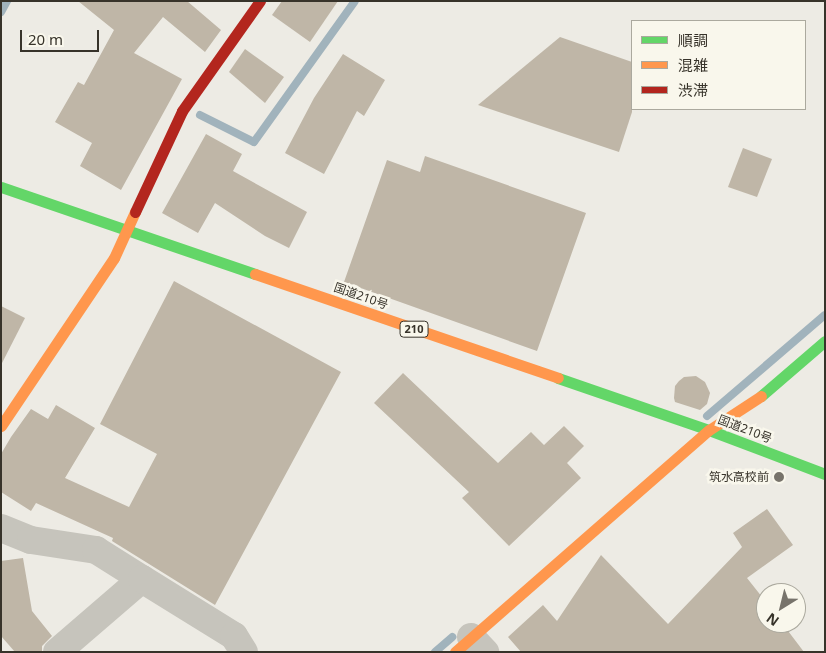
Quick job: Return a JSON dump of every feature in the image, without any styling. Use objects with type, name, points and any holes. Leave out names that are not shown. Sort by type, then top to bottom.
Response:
[{"type":"main road","points":[[1,426],[114,258],[125,230],[182,111],[260,1]]},
{"type":"main road","name":"国道210号","points":[[1,187],[709,430],[825,474]]},
{"type":"main road","points":[[470,647],[709,430],[771,389],[825,341]]},
{"type":"street","points":[[1,528],[31,540],[96,550],[234,636],[244,652]]},
{"type":"street","points":[[57,652],[142,579]]},
{"type":"building","points":[[78,1],[187,1],[221,30],[205,52],[163,17],[134,53],[182,79],[121,190],[80,166],[92,143],[55,122],[78,82],[84,85],[114,30]]},
{"type":"building","points":[[282,1],[338,1],[310,42],[272,15]]},
{"type":"building","points":[[560,37],[631,62],[632,112],[619,152],[478,105]]},
{"type":"building","points":[[245,49],[284,77],[265,103],[229,72]]},
{"type":"building","points":[[343,54],[385,80],[364,116],[357,111],[324,174],[285,153],[314,98]]},
{"type":"building","points":[[206,134],[242,154],[233,171],[307,212],[289,248],[265,236],[215,203],[198,233],[162,213]]},
{"type":"building","points":[[743,148],[772,159],[757,197],[728,187]]},
{"type":"building","points":[[425,156],[586,213],[537,351],[344,282],[387,160],[420,172]]},
{"type":"building","points":[[174,281],[341,372],[215,605],[112,541],[113,538],[36,503],[31,511],[1,492],[1,454],[11,437],[31,409],[48,419],[56,405],[95,428],[65,478],[129,507],[157,454],[100,424]]},
{"type":"building","points":[[1,306],[25,318],[1,365]]},
{"type":"building","points":[[403,373],[498,463],[531,432],[544,445],[564,426],[584,446],[567,463],[581,478],[509,546],[462,498],[469,492],[374,403]]},
{"type":"building","points":[[696,376],[705,382],[710,393],[707,404],[700,410],[675,402],[674,398],[675,386],[679,381],[684,377]]},
{"type":"building","points":[[767,509],[793,545],[747,578],[756,589],[756,633],[790,633],[804,652],[521,652],[508,637],[543,605],[557,621],[601,555],[668,624],[742,547],[733,533]]},
{"type":"building","points":[[23,558],[32,611],[52,636],[42,646],[42,652],[15,652],[1,636],[1,561]]},
{"type":"waterway","points":[[1,12],[7,1]]},
{"type":"waterway","points":[[200,115],[254,142],[355,1]]},
{"type":"waterway","points":[[707,416],[825,315]]},
{"type":"waterway","points":[[435,652],[452,637]]},
{"type":"traffic: fast","points":[[1,187],[255,274]]},
{"type":"traffic: fast","points":[[761,396],[825,341]]},
{"type":"traffic: fast","points":[[558,378],[709,430],[825,474]]},
{"type":"traffic: slow","points":[[1,426],[114,258],[135,212]]},
{"type":"traffic: slow","points":[[255,274],[558,378]]},
{"type":"traffic: slow","points":[[455,652],[709,430],[761,396]]},
{"type":"traffic: jam","points":[[135,212],[182,111],[260,1]]},
{"type":"place","name":"筑水高校前","points":[[779,477]]}]
